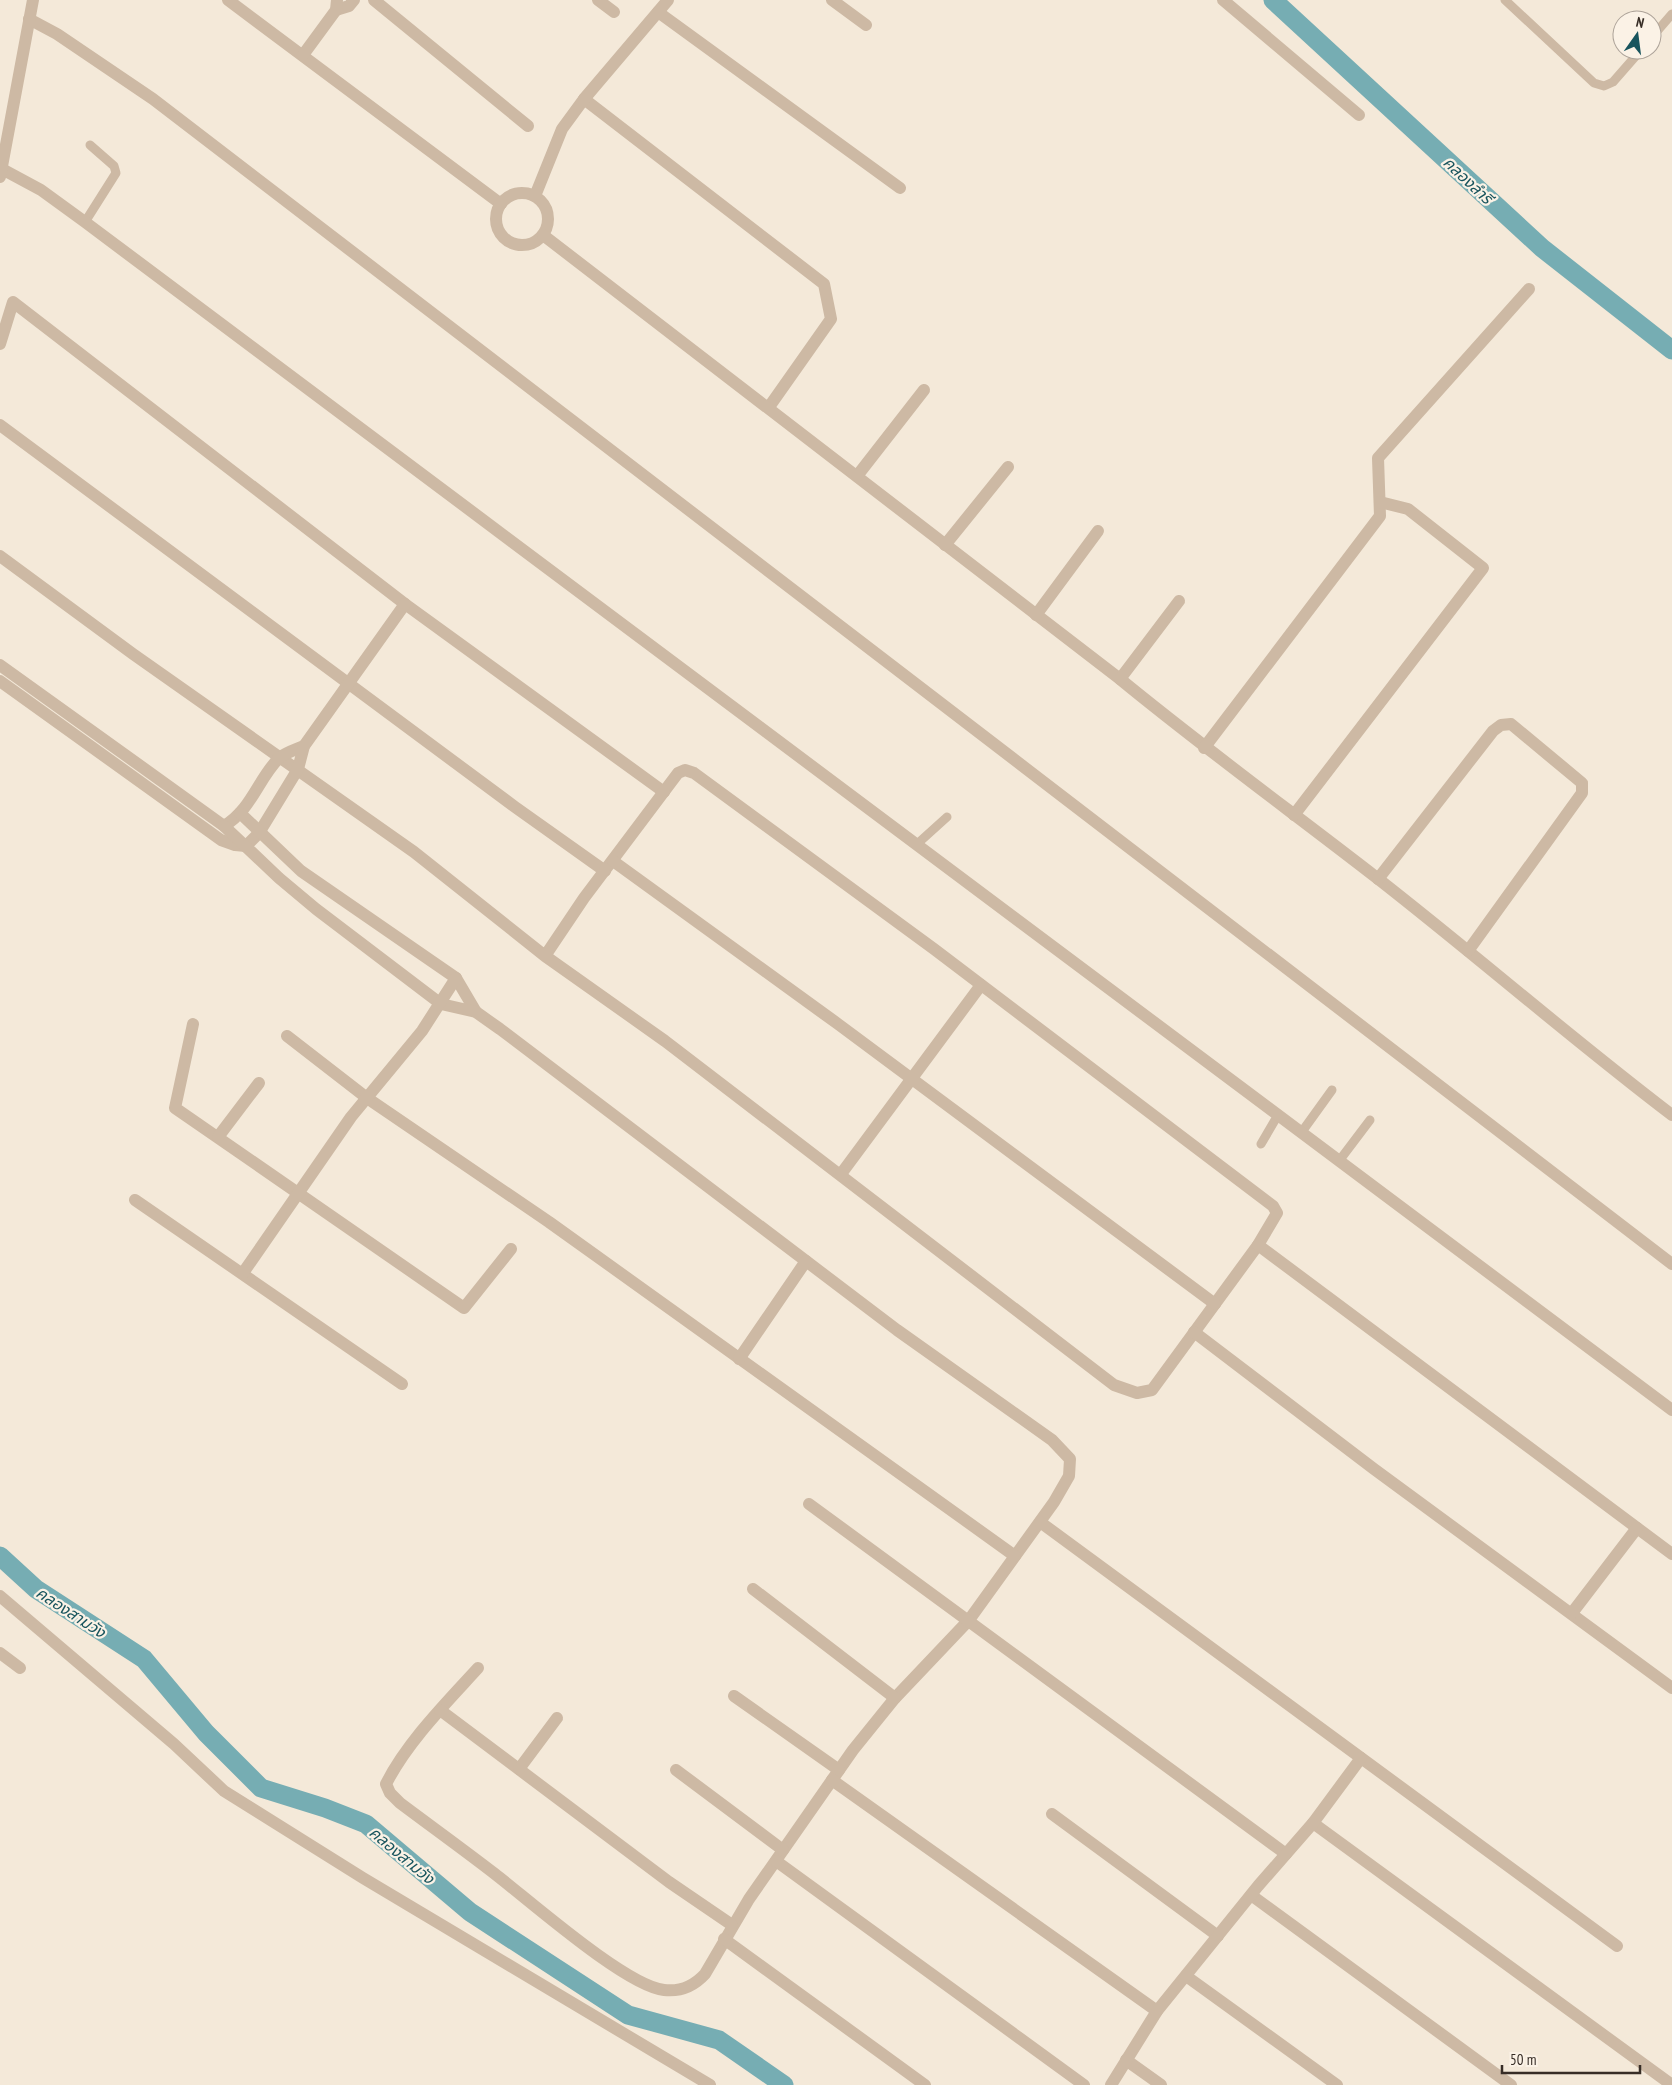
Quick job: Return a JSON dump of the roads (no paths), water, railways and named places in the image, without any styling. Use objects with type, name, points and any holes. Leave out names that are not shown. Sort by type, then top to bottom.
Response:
[{"type":"street","points":[[33,0],[1,173],[41,190],[85,222],[1672,1410]]},
{"type":"street","points":[[228,0],[501,204]]},
{"type":"street","points":[[303,56],[337,5],[349,6],[354,0]]},
{"type":"street","points":[[374,0],[528,126]]},
{"type":"street","points":[[598,0],[614,12]]},
{"type":"street","points":[[535,196],[562,129],[584,99],[668,0]]},
{"type":"street","points":[[832,0],[866,25]]},
{"type":"street","points":[[1223,0],[1359,115]]},
{"type":"street","points":[[658,12],[900,188]]},
{"type":"street","points":[[29,19],[56,34],[153,99],[1672,1264]]},
{"type":"street","points":[[584,99],[824,284],[831,319],[769,407]]},
{"type":"street","points":[[526,193],[535,196],[543,204],[548,214],[548,225],[543,235],[534,242],[523,245],[507,240],[497,226],[497,214],[501,204],[516,194],[526,193]]},
{"type":"street","points":[[543,235],[769,407],[1120,679],[1204,748],[1378,879],[1564,1028],[1598,1059],[1672,1115]]},
{"type":"street","points":[[1204,748],[1380,516],[1378,458],[1528,289]]},
{"type":"street","points":[[0,344],[13,302],[405,604],[664,792]]},
{"type":"street","points":[[857,476],[924,390]]},
{"type":"street","points":[[0,425],[348,684],[911,1079],[1215,1304]]},
{"type":"street","points":[[945,545],[1008,467]]},
{"type":"street","points":[[1294,815],[1483,568],[1408,509],[1380,502]]},
{"type":"street","points":[[1036,615],[1098,531]]},
{"type":"street","points":[[0,556],[133,654],[414,852],[545,956],[665,1041],[1114,1385],[1137,1393],[1152,1390],[1258,1245],[1277,1213],[1273,1206],[981,985],[694,773],[685,770],[678,773],[545,956]]},
{"type":"street","points":[[1120,679],[1179,601]]},
{"type":"street","points":[[246,846],[259,833],[298,769],[304,746],[405,604]]},
{"type":"street","points":[[0,665],[224,826],[291,888],[441,1004],[476,1012]]},
{"type":"street","points":[[0,681],[221,840],[235,845],[246,846]]},
{"type":"street","points":[[1378,879],[1493,731],[1501,725],[1510,724],[1522,732],[1582,783],[1582,793],[1468,951]]},
{"type":"street","points":[[224,826],[240,814],[280,757],[304,746]]},
{"type":"street","points":[[240,814],[301,871],[456,978],[476,1012],[632,1127],[896,1330],[1052,1440],[1070,1459],[1069,1476],[1040,1522],[969,1620],[895,1698],[835,1775],[732,1925],[705,1974],[696,1984],[685,1988],[664,1990],[644,1984],[615,1967],[400,1803],[390,1793],[386,1784],[392,1770],[440,1710],[478,1668]]},
{"type":"street","points":[[291,888],[301,871]]},
{"type":"street","points":[[243,1273],[351,1117],[422,1031],[456,978]]},
{"type":"street","points":[[841,1174],[981,985]]},
{"type":"street","points":[[193,1024],[175,1108],[464,1308],[511,1249]]},
{"type":"street","points":[[287,1036],[367,1098],[549,1222],[1015,1556]]},
{"type":"street","points":[[218,1137],[260,1083]]},
{"type":"street","points":[[135,1200],[402,1384]]},
{"type":"street","points":[[1258,1245],[1672,1554]]},
{"type":"street","points":[[739,1359],[806,1261]]},
{"type":"street","points":[[1194,1332],[1374,1469],[1672,1688]]},
{"type":"street","points":[[809,1504],[1286,1854]]},
{"type":"street","points":[[1040,1522],[1617,1946]]},
{"type":"street","points":[[1572,1613],[1637,1528]]},
{"type":"street","points":[[753,1589],[895,1698]]},
{"type":"street","points":[[0,1596],[167,1738],[224,1791],[691,2080],[710,2085]]},
{"type":"street","points":[[0,1653],[20,1668]]},
{"type":"street","points":[[734,1696],[835,1775],[1157,2011]]},
{"type":"street","points":[[440,1710],[669,1882],[732,1925]]},
{"type":"street","points":[[519,1769],[557,1718]]},
{"type":"street","points":[[1110,2085],[1157,2011],[1313,1822],[1361,1758]]},
{"type":"street","points":[[676,1770],[779,1856],[1084,2085]]},
{"type":"street","points":[[1052,1814],[1218,1936]]},
{"type":"street","points":[[1313,1822],[1672,2085]]},
{"type":"street","points":[[1251,1895],[1511,2085]]},
{"type":"street","points":[[724,1939],[924,2085]]},
{"type":"street","points":[[1186,1976],[1337,2085]]},
{"type":"street","points":[[1126,2060],[1161,2085]]},
{"type":"lane","points":[[1505,0],[1594,82],[1604,86],[1613,82],[1632,60]]},
{"type":"lane","points":[[1662,26],[1672,14]]},
{"type":"lane","points":[[85,222],[116,173],[114,166],[90,145]]},
{"type":"lane","points":[[916,845],[947,817]]},
{"type":"lane","points":[[1301,1133],[1332,1090]]},
{"type":"lane","points":[[1261,1144],[1278,1115]]},
{"type":"lane","points":[[1339,1161],[1370,1120]]},
{"type":"waterway","name":"คลองลำรี","points":[[1273,0],[1542,248],[1672,350]]},
{"type":"waterway","name":"คลองสามวัง","points":[[0,1556],[36,1589],[144,1659],[206,1733],[261,1788],[325,1808],[366,1824],[470,1912],[628,2015],[719,2040],[784,2085]]}]
